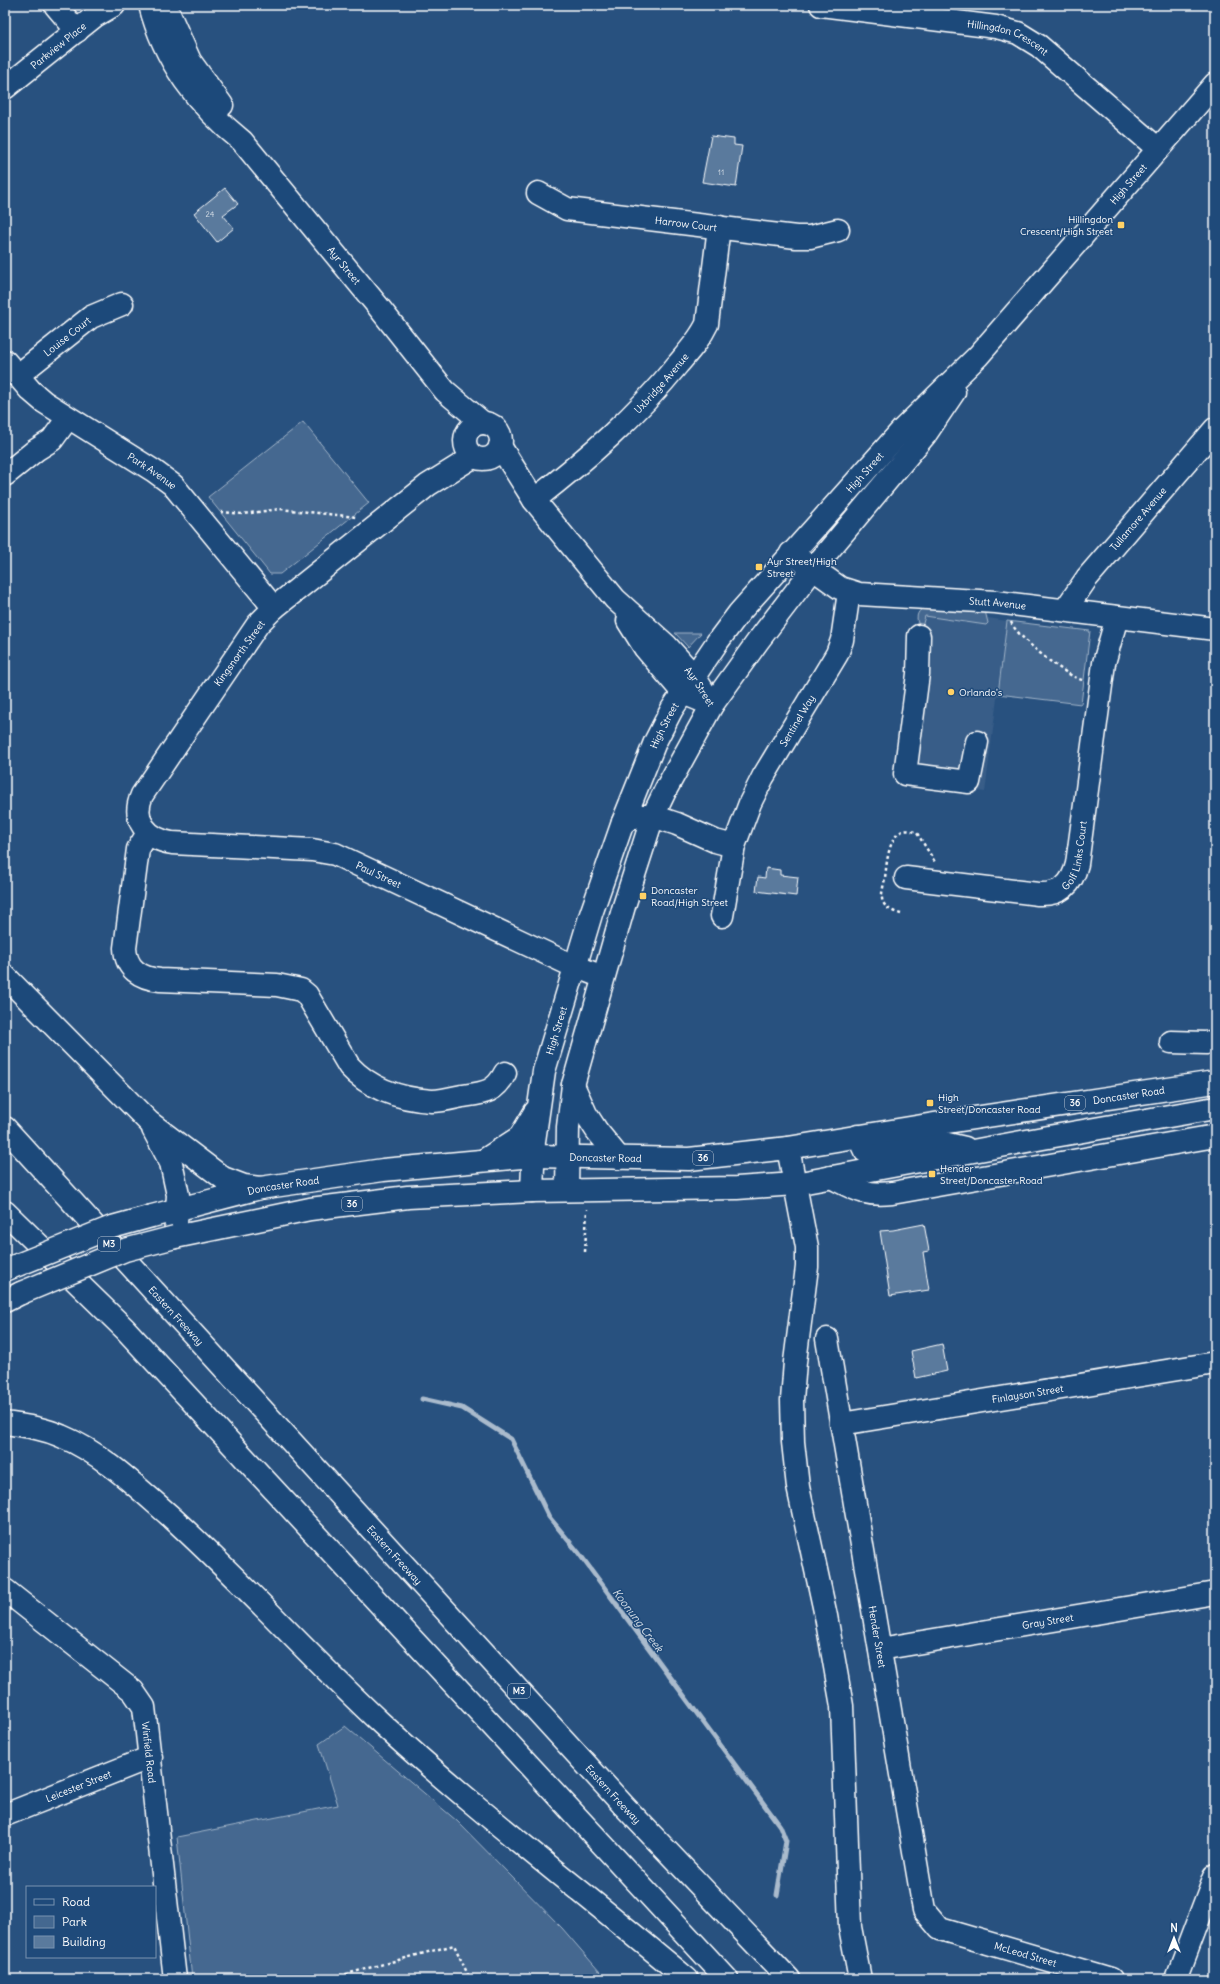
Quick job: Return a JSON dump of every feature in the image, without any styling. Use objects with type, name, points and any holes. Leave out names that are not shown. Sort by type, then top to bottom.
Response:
[{"type":"main road","points":[[55,5],[77,31]]},
{"type":"main road","name":"Parkview Place","points":[[5,88],[77,31],[114,5]]},
{"type":"main road","name":"Ayr Street","points":[[150,5],[159,35],[176,69],[225,127],[242,141],[377,305],[446,392],[479,444],[534,500],[615,599],[667,646],[688,684],[712,705]]},
{"type":"main road","name":"Ayr Street","points":[[165,5],[190,61],[234,121],[242,141]]},
{"type":"main road","name":"Hillingdon Crescent","points":[[821,5],[996,27],[1018,33],[1039,46],[1158,149]]},
{"type":"main road","name":"High Street","points":[[532,1191],[533,1156],[538,1108],[544,1071],[591,914],[623,822],[655,742],[672,709],[739,613],[902,430],[978,356],[1215,84]]},
{"type":"main road","name":"Harrow Court","points":[[538,193],[567,209],[796,237],[810,236],[838,230]]},
{"type":"main road","name":"Uxbridge Avenue","points":[[534,500],[623,426],[666,379],[702,334],[706,324],[719,227]]},
{"type":"main road","name":"Louise Court","points":[[11,369],[91,318],[122,304]]},
{"type":"main road","name":"High Street","points":[[567,1190],[568,1127],[573,1085],[603,977],[653,816],[688,746],[712,705],[758,641],[813,569],[925,435],[978,356]]},
{"type":"main road","name":"Park Avenue","points":[[11,369],[30,390],[61,413],[154,471],[173,485],[274,608]]},
{"type":"main road","points":[[5,475],[36,450],[61,413]]},
{"type":"main road","name":"Tullamore Avenue","points":[[1065,610],[1086,578],[1215,429]]},
{"type":"main road","name":"Kingsnorth Street","points":[[145,830],[138,814],[139,801],[142,795],[258,624],[274,608],[479,444]]},
{"type":"main road","name":"Stutt Avenue","points":[[792,553],[833,584],[849,592],[896,597],[979,600],[1215,629]]},
{"type":"main road","name":"Sentinel Way","points":[[722,916],[734,846],[747,809],[763,777],[837,654],[843,634],[849,592]]},
{"type":"main road","name":"Golf Links Court","points":[[906,878],[1038,894],[1055,893],[1067,886],[1072,880],[1077,864],[1109,616]]},
{"type":"main road","points":[[919,636],[918,674],[906,774],[969,782],[977,742]]},
{"type":"main road","points":[[623,822],[637,816],[653,816],[677,824],[715,842],[734,846]]},
{"type":"main road","points":[[145,830],[138,849],[125,948],[129,966],[142,976],[160,980],[278,985],[300,990],[307,995],[348,1066],[363,1079],[385,1091],[433,1101],[472,1095],[492,1090],[500,1084],[505,1073]]},
{"type":"main road","name":"Paul Street","points":[[145,830],[155,838],[172,843],[312,850],[335,854],[576,967],[603,977]]},
{"type":"main road","points":[[5,976],[149,1122],[223,1178],[244,1186],[260,1188]]},
{"type":"main road","points":[[1171,1042],[1215,1042]]},
{"type":"main road","name":"Doncaster Road","points":[[5,1270],[112,1227],[260,1188],[383,1170],[485,1159],[533,1156],[568,1156],[690,1159],[788,1148],[1215,1082]]},
{"type":"main road","points":[[573,1085],[586,1114],[597,1131],[619,1158]]},
{"type":"main road","points":[[485,1159],[520,1136],[538,1108]]},
{"type":"main road","name":"36","points":[[13,1297],[125,1250],[175,1237],[310,1209],[408,1197],[567,1190],[737,1188],[795,1184],[974,1150],[1215,1108]]},
{"type":"main road","points":[[149,1122],[171,1163],[178,1195],[175,1237]]},
{"type":"main road","name":"Eastern Freeway","points":[[5,1128],[625,1807],[789,1979]]},
{"type":"main road","points":[[858,1136],[865,1151],[930,1140],[974,1150]]},
{"type":"main road","points":[[831,1177],[864,1193],[876,1195],[1215,1136]]},
{"type":"main road","points":[[788,1148],[807,1247],[807,1267],[795,1362],[792,1400],[793,1442],[798,1487],[826,1616],[842,1706],[850,1927],[860,1979]]},
{"type":"main road","points":[[5,1212],[125,1329],[727,1979]]},
{"type":"main road","name":"Hender Street","points":[[826,1339],[924,1910],[940,1929]]},
{"type":"main road","name":"Finlayson Street","points":[[841,1424],[1215,1363]]},
{"type":"main road","points":[[5,1423],[39,1428],[62,1436],[98,1455],[148,1496],[203,1546],[382,1723],[509,1835],[598,1904],[687,1979]]},
{"type":"main road","name":"Winfield Road","points":[[5,1590],[138,1696],[146,1714],[175,1979]]},
{"type":"main road","name":"Gray Street","points":[[880,1650],[1215,1593]]},
{"type":"main road","name":"Leicester Street","points":[[5,1815],[151,1757]]},
{"type":"main road","points":[[1176,1979],[1215,1876]]},
{"type":"main road","name":"McLeod Street","points":[[940,1929],[1111,1979]]},
{"type":"path","points":[[216,512],[243,514],[280,509],[356,516]]},
{"type":"path","points":[[1010,619],[1012,626],[1018,633],[1052,663],[1075,678],[1085,681]]},
{"type":"path","points":[[901,914],[888,909],[882,898],[887,860],[892,840],[901,832],[913,831],[917,833],[922,838],[931,858],[940,866]]},
{"type":"path","points":[[328,1979],[454,1945],[470,1979]]},
{"type":"shaded area","points":[[920,610],[987,614],[988,618],[1007,621],[985,792],[897,781],[917,617]]},
{"type":"green space","points":[[303,422],[369,503],[280,574],[270,574],[208,497]]},
{"type":"green space","points":[[923,608],[985,611],[988,623],[986,625],[925,616],[922,627],[919,626],[917,618],[919,612]]},
{"type":"green space","points":[[1007,621],[1090,631],[1081,704],[998,694]]},
{"type":"green space","points":[[675,633],[701,633],[688,647]]},
{"type":"green space","points":[[345,1726],[457,1821],[562,1928],[606,1979],[192,1979],[177,1837],[338,1805],[319,1744]]},
{"type":"building","points":[[711,136],[734,139],[734,145],[742,146],[736,187],[702,182]]},
{"type":"building","points":[[225,188],[238,204],[223,215],[234,228],[217,242],[194,213]]},
{"type":"building","points":[[766,868],[780,870],[780,875],[798,877],[796,896],[756,891],[758,877],[765,878]]},
{"type":"building","points":[[924,1224],[929,1251],[923,1252],[929,1290],[890,1296],[880,1231]]},
{"type":"building","points":[[942,1344],[947,1371],[916,1378],[911,1351]]},
{"type":"waterway","name":"Koonung Creek","points":[[422,1399],[462,1408],[511,1439],[549,1517],[578,1552],[780,1826],[786,1841],[777,1895]]},
{"type":"place","name":"Hillingdon Crescent/High Street","points":[[1121,225]]},
{"type":"place","name":"Ayr Street/High Street","points":[[759,567]]},
{"type":"place","name":"Orlando's","points":[[951,692]]},
{"type":"place","name":"Doncaster Road/High Street","points":[[643,896]]},
{"type":"place","name":"High Street/Doncaster Road","points":[[930,1103]]},
{"type":"place","name":"Hender Street/Doncaster Road","points":[[932,1174]]}]
